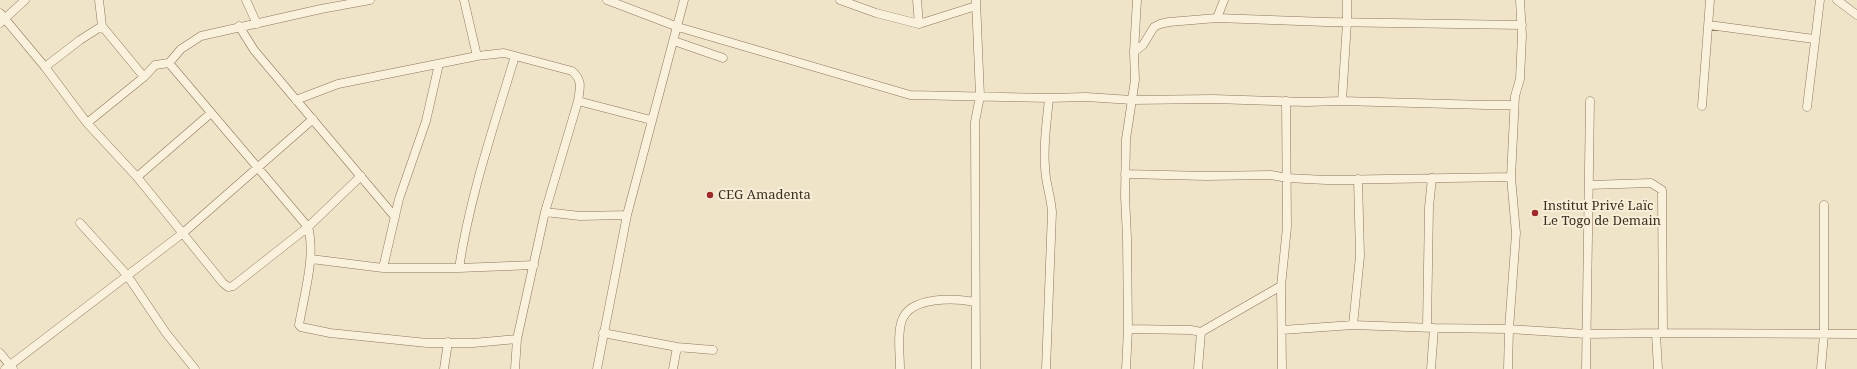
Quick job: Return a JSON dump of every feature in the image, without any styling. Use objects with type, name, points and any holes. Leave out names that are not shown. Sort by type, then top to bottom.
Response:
[{"type":"street","points":[[25,0],[2,18],[45,67],[87,123],[137,177],[223,283],[228,287],[233,286],[308,228],[361,176]]},
{"type":"street","points":[[99,0],[102,26],[144,77]]},
{"type":"street","points":[[246,0],[257,24]]},
{"type":"street","points":[[320,0],[321,9]]},
{"type":"street","points":[[87,123],[144,77],[155,65],[168,63],[181,49],[201,36],[240,26],[257,24],[321,9],[370,0]]},
{"type":"street","points":[[464,0],[477,56]]},
{"type":"street","points":[[607,0],[678,27],[910,95],[1049,98],[1086,97],[1132,100],[1213,99],[1286,102],[1342,101],[1486,106],[1514,105]]},
{"type":"street","points":[[597,369],[627,215],[684,0]]},
{"type":"street","points":[[840,0],[876,13],[919,24],[976,3],[980,96],[975,122],[976,369]]},
{"type":"street","points":[[917,0],[919,24]]},
{"type":"street","points":[[1126,369],[1128,329],[1125,174],[1127,126],[1135,80],[1134,52],[1137,0]]},
{"type":"street","points":[[1217,18],[1224,0]]},
{"type":"street","points":[[1342,101],[1347,0]]},
{"type":"street","points":[[1508,369],[1509,328],[1516,234],[1511,178],[1514,105],[1520,78],[1522,25],[1520,0]]},
{"type":"street","points":[[1702,106],[1710,0]]},
{"type":"street","points":[[1806,107],[1820,0]]},
{"type":"street","points":[[1837,0],[1857,15]]},
{"type":"street","points":[[1134,52],[1143,45],[1154,27],[1160,24],[1217,18],[1522,25]]},
{"type":"street","points":[[1709,25],[1814,38]]},
{"type":"street","points":[[45,67],[80,40],[102,26]]},
{"type":"street","points":[[240,26],[254,50],[313,118],[395,217]]},
{"type":"street","points":[[674,41],[723,58]]},
{"type":"street","points":[[296,100],[338,84],[477,56],[504,53],[572,71],[579,77],[578,101],[545,212],[517,339],[515,369]]},
{"type":"street","points":[[459,268],[465,232],[479,174],[515,56]]},
{"type":"street","points":[[168,63],[308,228],[311,242],[311,259],[299,325],[301,327],[330,332],[427,343],[473,343],[517,339]]},
{"type":"street","points":[[383,268],[399,199],[426,121],[439,64]]},
{"type":"street","points":[[1046,369],[1052,212],[1044,165],[1049,98]]},
{"type":"street","points":[[578,101],[651,120]]},
{"type":"street","points":[[1586,369],[1590,101]]},
{"type":"street","points":[[1282,369],[1281,286],[1287,227],[1286,102]]},
{"type":"street","points":[[137,177],[211,113]]},
{"type":"street","points":[[0,353],[9,368],[183,233],[313,118]]},
{"type":"street","points":[[1125,174],[1192,176],[1271,175],[1287,178],[1358,179],[1511,178]]},
{"type":"street","points":[[1431,369],[1429,208],[1432,178]]},
{"type":"street","points":[[1353,325],[1360,256],[1358,179]]},
{"type":"street","points":[[1589,185],[1650,183],[1658,186],[1662,190],[1658,369]]},
{"type":"street","points":[[1821,369],[1824,334],[1824,205]]},
{"type":"street","points":[[545,212],[580,216],[627,215]]},
{"type":"street","points":[[80,223],[127,275],[166,333],[195,369]]},
{"type":"street","points":[[311,259],[383,268],[459,268],[534,265]]},
{"type":"street","points":[[1128,329],[1191,330],[1201,332],[1281,286]]},
{"type":"street","points":[[900,369],[901,326],[902,320],[908,310],[919,304],[940,300],[959,299],[975,302]]},
{"type":"street","points":[[1282,330],[1353,325],[1430,328],[1509,328],[1586,334],[1857,334]]},
{"type":"street","points":[[1198,369],[1201,332]]},
{"type":"street","points":[[603,333],[677,347],[713,350]]},
{"type":"street","points":[[444,369],[448,342]]},
{"type":"street","points":[[673,369],[677,347]]},
{"type":"place","name":"CEG Amadenta","points":[[710,195]]},
{"type":"place","name":"Institut Privé Laïc Le Togo de Demain","points":[[1535,213]]}]
